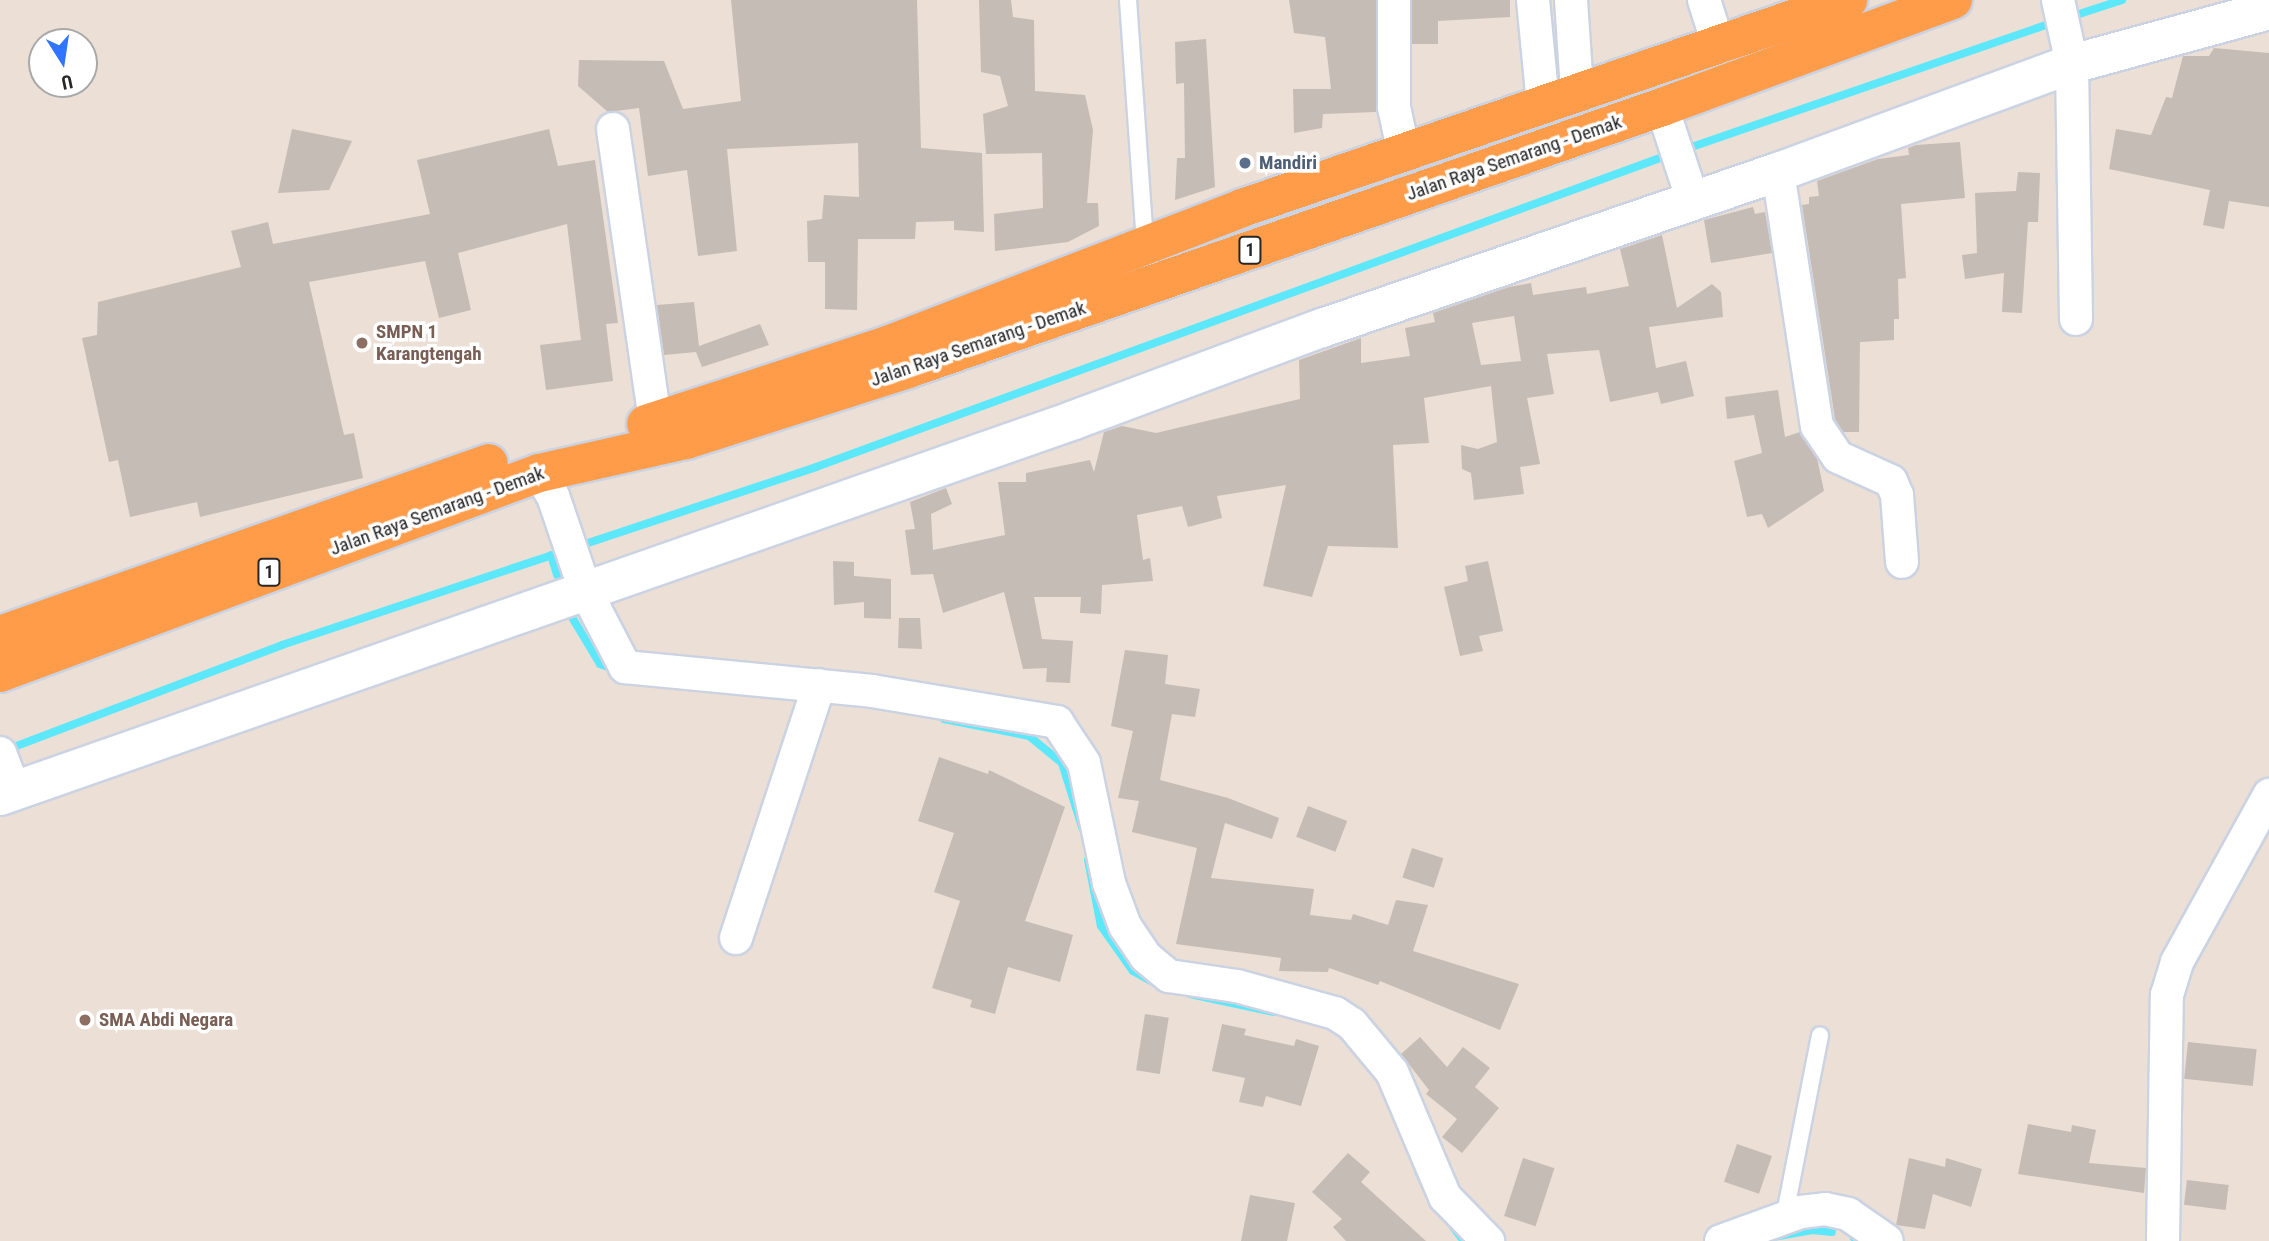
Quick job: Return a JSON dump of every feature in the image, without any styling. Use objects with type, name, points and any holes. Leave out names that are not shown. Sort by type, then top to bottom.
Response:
[{"type":"highway","name":"Jalan Raya Semarang - Demak","points":[[0,635],[529,449],[655,422],[885,346],[1145,248],[1242,208],[1404,155],[1560,97],[1719,47],[1848,0]]},
{"type":"highway","name":"Jalan Raya Semarang - Demak","points":[[0,673],[546,484],[908,369],[1664,113],[1904,8],[1953,0]]},
{"type":"street","points":[[1394,0],[1394,107],[1404,155]]},
{"type":"street","points":[[1534,0],[1560,97]]},
{"type":"street","points":[[1560,97],[1571,0]]},
{"type":"street","points":[[1703,0],[1719,47]]},
{"type":"street","points":[[2058,0],[2071,59],[2077,319]]},
{"type":"street","points":[[6,779],[584,589],[1690,195],[1777,172],[2071,59],[2269,10]]},
{"type":"street","points":[[1664,113],[1690,195]]},
{"type":"street","points":[[613,128],[655,422]]},
{"type":"street","points":[[1777,172],[1817,426],[1838,457],[1891,481],[1897,495],[1902,562]]},
{"type":"street","points":[[546,484],[584,589],[625,667],[819,685],[1057,722],[1084,763],[1109,883],[1125,926],[1146,957],[1169,976],[1237,986],[1335,1013],[1352,1024],[1392,1072],[1445,1196],[1488,1241]]},
{"type":"street","points":[[736,939],[819,685]]},
{"type":"street","points":[[2163,1241],[2167,995],[2177,962],[2269,794]]},
{"type":"street","points":[[1721,1241],[1812,1210],[1846,1228],[1887,1241]]},
{"type":"lane","points":[[1129,0],[1145,248]]},
{"type":"lane","points":[[1784,1219],[1820,1037]]},
{"type":"building","points":[[731,0],[917,0],[921,148],[982,153],[984,232],[954,230],[954,221],[916,222],[915,239],[858,239],[857,310],[825,309],[825,262],[808,262],[807,221],[822,219],[824,195],[859,197],[858,143],[727,149],[737,251],[698,256],[687,170],[648,176],[639,108],[608,112],[578,86],[579,60],[664,61],[683,109],[741,101]]},
{"type":"building","points":[[979,0],[1011,0],[1013,17],[1034,20],[1035,91],[1085,95],[1093,130],[1087,203],[1098,203],[1099,226],[1068,242],[995,251],[994,214],[1043,208],[1042,153],[986,154],[983,114],[1008,106],[1000,76],[981,72]]},
{"type":"building","points":[[1289,0],[1376,0],[1376,112],[1323,114],[1322,128],[1294,133],[1293,89],[1331,89],[1325,37],[1294,33]]},
{"type":"building","points":[[1412,0],[1510,0],[1510,17],[1438,21],[1438,44],[1412,44]]},
{"type":"building","points":[[1206,39],[1215,187],[1175,200],[1177,158],[1185,158],[1184,83],[1176,84],[1175,42]]},
{"type":"building","points":[[2214,48],[2269,53],[2269,207],[2229,201],[2224,229],[2203,225],[2210,190],[2109,169],[2116,129],[2151,135],[2166,97],[2172,98],[2183,56],[2209,56]]},
{"type":"building","points":[[292,129],[352,141],[329,190],[278,193]]},
{"type":"building","points":[[549,129],[558,166],[595,160],[618,323],[606,324],[613,381],[546,390],[540,345],[581,340],[567,224],[458,253],[471,310],[439,318],[425,261],[309,282],[344,435],[354,433],[363,478],[200,517],[197,502],[130,517],[118,460],[109,462],[82,338],[97,335],[98,302],[241,267],[231,231],[268,222],[273,244],[430,214],[417,160]]},
{"type":"building","points":[[1960,142],[1965,198],[1901,204],[1906,278],[1898,279],[1899,319],[1894,319],[1894,340],[1860,342],[1859,432],[1843,432],[1835,419],[1802,205],[1809,204],[1809,197],[1819,196],[1817,181],[1878,159],[1909,155],[1908,148],[1916,145]]},
{"type":"building","points":[[2018,172],[2040,173],[2038,222],[2028,222],[2022,313],[2002,312],[2004,273],[1965,279],[1962,255],[1977,253],[1975,193],[2016,191]]},
{"type":"building","points":[[1753,207],[1755,214],[1765,212],[1772,253],[1711,263],[1704,220]]},
{"type":"building","points":[[1662,235],[1677,308],[1712,284],[1721,292],[1723,317],[1649,327],[1656,368],[1686,361],[1694,396],[1661,404],[1658,392],[1610,402],[1599,350],[1547,354],[1554,394],[1527,398],[1540,464],[1520,467],[1524,494],[1474,500],[1471,473],[1462,469],[1461,445],[1478,449],[1497,442],[1491,386],[1424,398],[1429,443],[1393,445],[1398,548],[1328,546],[1312,597],[1263,586],[1286,485],[1217,496],[1222,518],[1188,527],[1182,506],[1137,515],[1143,560],[1150,558],[1153,581],[1102,585],[1101,614],[1080,613],[1081,597],[1034,597],[1042,639],[1073,641],[1070,683],[1046,682],[1047,668],[1023,669],[1004,592],[943,613],[933,574],[911,575],[905,530],[915,529],[910,502],[946,488],[952,504],[931,514],[933,550],[1005,535],[998,482],[1026,482],[1026,473],[1090,460],[1094,472],[1104,432],[1122,426],[1156,433],[1300,399],[1299,360],[1361,338],[1361,363],[1410,356],[1405,328],[1435,322],[1433,313],[1509,287],[1531,283],[1533,295],[1586,287],[1587,294],[1629,286],[1620,249]],"holes":[[[1514,316],[1521,361],[1481,365],[1472,323]]]},
{"type":"building","points":[[694,302],[699,346],[760,324],[769,345],[702,367],[696,352],[664,355],[657,305]]},
{"type":"building","points":[[1778,390],[1785,437],[1800,432],[1817,458],[1824,491],[1768,528],[1762,514],[1747,517],[1734,461],[1762,453],[1754,415],[1727,419],[1725,397]]},
{"type":"building","points":[[833,561],[854,562],[854,576],[891,579],[891,619],[864,618],[864,602],[834,605]]},
{"type":"building","points":[[1488,561],[1503,631],[1479,636],[1483,651],[1460,656],[1444,587],[1468,581],[1465,566]]},
{"type":"building","points":[[899,618],[920,618],[922,649],[898,648]]},
{"type":"building","points":[[1125,650],[1168,655],[1165,684],[1200,689],[1195,717],[1172,714],[1160,780],[1228,798],[1279,818],[1272,839],[1225,823],[1211,878],[1314,889],[1310,915],[1351,920],[1353,914],[1388,925],[1396,900],[1428,905],[1413,951],[1519,984],[1500,1030],[1380,981],[1378,985],[1329,968],[1328,972],[1279,971],[1281,958],[1176,944],[1197,848],[1132,832],[1139,801],[1118,798],[1133,731],[1111,726]]},
{"type":"building","points":[[939,757],[988,774],[989,770],[1065,807],[1025,921],[1073,935],[1060,982],[1008,967],[995,1014],[970,1007],[972,1000],[932,988],[960,901],[934,892],[954,833],[918,821]]},
{"type":"building","points":[[1308,806],[1347,821],[1335,852],[1296,837]]},
{"type":"building","points":[[1412,848],[1443,858],[1434,888],[1402,877]]},
{"type":"building","points":[[1145,1014],[1169,1018],[1160,1074],[1136,1070]]},
{"type":"building","points":[[1222,1024],[1246,1029],[1244,1035],[1294,1046],[1296,1039],[1319,1046],[1301,1106],[1266,1096],[1263,1107],[1239,1102],[1245,1078],[1212,1071]]},
{"type":"building","points":[[1420,1037],[1447,1067],[1463,1047],[1490,1068],[1475,1087],[1499,1108],[1462,1153],[1442,1137],[1457,1119],[1426,1094],[1429,1090],[1401,1054]]},
{"type":"building","points":[[2188,1042],[2257,1049],[2253,1086],[2184,1079]]},
{"type":"building","points":[[2028,1124],[2071,1132],[2072,1125],[2096,1130],[2089,1163],[2146,1168],[2144,1193],[2018,1174]]},
{"type":"building","points":[[1737,1144],[1772,1156],[1759,1194],[1724,1182]]},
{"type":"building","points":[[1348,1153],[1370,1172],[1361,1182],[1426,1241],[1346,1241],[1333,1227],[1342,1219],[1312,1192]]},
{"type":"building","points":[[1523,1158],[1554,1168],[1536,1226],[1504,1216]]},
{"type":"building","points":[[1909,1158],[1945,1167],[1946,1158],[1982,1169],[1971,1207],[1933,1194],[1925,1229],[1896,1225]]},
{"type":"building","points":[[2187,1180],[2229,1185],[2226,1210],[2184,1205]]},
{"type":"building","points":[[1250,1195],[1295,1203],[1287,1241],[1241,1241]]},
{"type":"waterway","points":[[2067,18],[2122,0]]},
{"type":"waterway","points":[[1683,150],[2055,22]]},
{"type":"waterway","points":[[576,547],[816,467],[1671,154]]},
{"type":"waterway","points":[[6,750],[282,645],[564,551]]},
{"type":"waterway","points":[[551,555],[557,575]]},
{"type":"waterway","points":[[567,609],[600,664],[614,669]]},
{"type":"waterway","points":[[944,719],[1029,736],[1062,763],[1083,830]]},
{"type":"waterway","points":[[1088,860],[1101,926],[1133,971],[1167,990]]},
{"type":"waterway","points":[[1190,994],[1274,1012]]},
{"type":"waterway","points":[[1418,1171],[1430,1197]]},
{"type":"waterway","points":[[1453,1227],[1464,1241]]},
{"type":"waterway","points":[[1773,1237],[1812,1230],[1832,1232]]},
{"type":"waterway","points":[[1854,1238],[1858,1241]]},
{"type":"place","name":"Mandiri","points":[[1245,163]]},
{"type":"place","name":"SMPN 1 Karangtengah","points":[[362,343]]},
{"type":"place","name":"SMA Abdi Negara","points":[[85,1020]]}]
